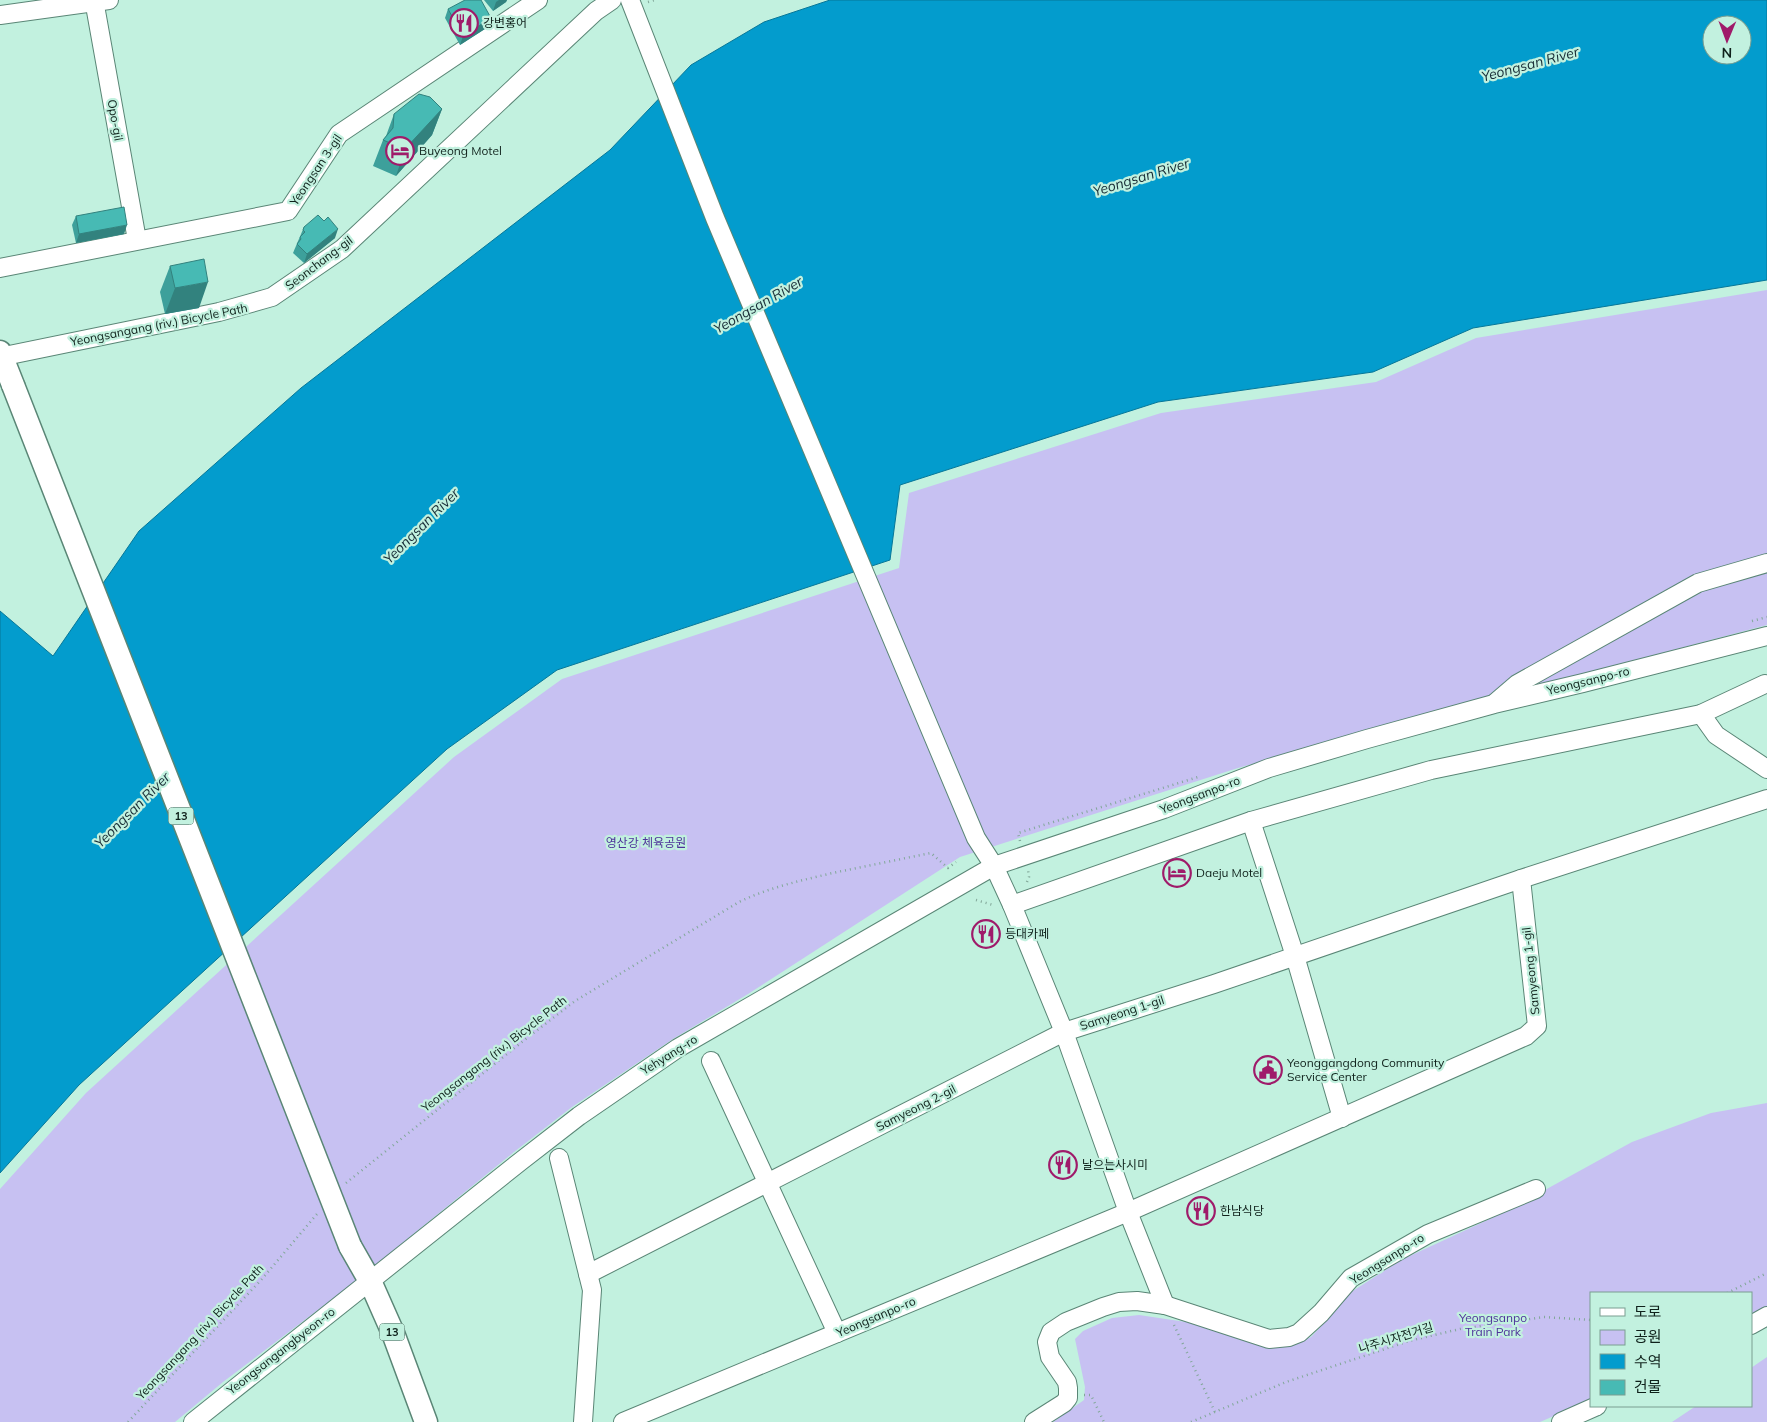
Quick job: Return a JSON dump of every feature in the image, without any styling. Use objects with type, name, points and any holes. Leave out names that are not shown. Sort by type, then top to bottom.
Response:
[{"type":"main road","name":"13","points":[[0,355],[350,1246],[370,1281],[393,1333],[426,1422]]},
{"type":"street","name":"Yeongsan 3-gil","points":[[0,268],[288,211],[339,134],[538,0]]},
{"type":"street","name":"Seonchang-gil","points":[[0,355],[219,312],[272,297],[342,249],[596,11],[612,0]]},
{"type":"street","points":[[630,0],[715,218],[976,838],[994,866],[1012,905],[1064,1032],[1128,1212],[1165,1305]]},
{"type":"street","name":"Opo-gil","points":[[99,1],[137,240]]},
{"type":"street","points":[[0,15],[99,1]]},
{"type":"street","points":[[1494,704],[1517,684],[1698,583],[1767,563]]},
{"type":"street","name":"Yeongsanpo-ro","points":[[994,866],[1164,809],[1269,768],[1494,704],[1767,636]]},
{"type":"street","points":[[1012,905],[1251,821],[1431,770],[1701,714],[1765,684]]},
{"type":"street","points":[[1701,714],[1716,734],[1767,769]]},
{"type":"street","name":"Samyeong 1-gil","points":[[1064,1032],[1198,989],[1521,879],[1767,800]]},
{"type":"street","points":[[1251,821],[1295,956],[1342,1118]]},
{"type":"street","name":"Yehyang-ro","points":[[370,1281],[528,1155],[628,1082],[695,1039],[994,866]]},
{"type":"street","name":"Samyeong 1-gil","points":[[1128,1212],[1526,1036],[1537,1026],[1521,879]]},
{"type":"street","name":"Samyeong 2-gil","points":[[588,1274],[1064,1032]]},
{"type":"street","points":[[711,1061],[837,1333]]},
{"type":"street","points":[[559,1158],[592,1290],[583,1422]]},
{"type":"street","name":"Yeongsanpo-ro","points":[[1069,1393],[1067,1382],[1050,1357],[1047,1348],[1051,1332],[1066,1322],[1103,1306],[1119,1302],[1137,1301],[1165,1305],[1256,1336],[1269,1339],[1288,1337],[1299,1332],[1321,1313],[1351,1278],[1428,1234],[1536,1188]]},
{"type":"street","name":"Yeongsanpo-ro","points":[[624,1422],[1128,1212]]},
{"type":"street","name":"Yeongsangangbyeon-ro","points":[[193,1422],[370,1281]]},
{"type":"street","points":[[1752,1324],[1767,1316]]},
{"type":"street","points":[[1034,1422],[1064,1403],[1069,1393]]},
{"type":"street","points":[[1561,1422],[1595,1407]]},
{"type":"path","name":"Yeongsangang (riv.) Bicycle Path","points":[[342,1187],[527,1038],[575,1002],[738,902],[760,892],[798,880],[903,858],[931,853],[948,868],[956,862]]},
{"type":"path","name":"Yeongsangang (riv.) Bicycle Path","points":[[128,1422],[262,1279],[322,1208]]},
{"type":"path","points":[[1729,1292],[1767,1272]]},
{"type":"path","points":[[1165,1305],[1214,1412]]},
{"type":"path","name":"나주시자전거길","points":[[1191,1422],[1286,1382],[1408,1341],[1460,1329],[1544,1316],[1590,1320]]},
{"type":"path","points":[[1069,1393],[1091,1395],[1104,1422]]},
{"type":"green space","name":"영산강 체육공원","points":[[1767,290],[1767,625],[1365,732],[1238,768],[960,857],[748,994],[673,1039],[572,1107],[352,1284],[223,1382],[175,1422],[0,1422],[0,1189],[86,1093],[454,757],[562,679],[899,568],[909,493],[1161,413],[1376,382],[1476,338]]},
{"type":"green space","name":"Yeongsanpo Train Park","points":[[1767,1103],[1767,1308],[1752,1316],[1752,1292],[1590,1292],[1590,1400],[1540,1422],[1053,1422],[1084,1400],[1085,1387],[1075,1339],[1083,1331],[1112,1318],[1139,1315],[1186,1322],[1267,1345],[1283,1347],[1295,1344],[1311,1337],[1345,1296],[1401,1260],[1507,1211],[1632,1142],[1711,1113]]},
{"type":"green space","points":[[1767,1357],[1767,1422],[1672,1422],[1694,1407],[1752,1407],[1752,1367]]},
{"type":"water","name":"Yeongsan River","points":[[830,0],[1767,0],[1767,280],[1473,328],[1373,372],[1158,402],[900,485],[890,560],[557,670],[447,749],[79,1085],[0,1173],[0,611],[53,656],[139,531],[301,388],[610,150],[691,65],[764,22]]},
{"type":"building","points":[[465,0],[481,0],[491,18],[463,36],[448,9]]},
{"type":"building","points":[[419,94],[430,97],[442,109],[405,149],[383,140],[393,128],[394,114]]},
{"type":"building","points":[[124,207],[127,225],[79,234],[76,216]]},
{"type":"building","points":[[318,215],[324,221],[328,217],[338,229],[307,254],[297,244],[305,232],[303,230],[304,227]]},
{"type":"building","points":[[204,259],[208,282],[175,288],[170,266]]},
{"type":"place","name":"강변홍어","points":[[464,23]]},
{"type":"place","name":"Buyeong Motel","points":[[400,151]]},
{"type":"place","name":"Daeju Motel","points":[[1177,873]]},
{"type":"place","name":"등대카페","points":[[986,934]]},
{"type":"place","name":"Yeonggangdong Community Service Center","points":[[1268,1070]]},
{"type":"place","name":"날으는사시미","points":[[1063,1165]]},
{"type":"place","name":"한남식당","points":[[1201,1211]]}]
